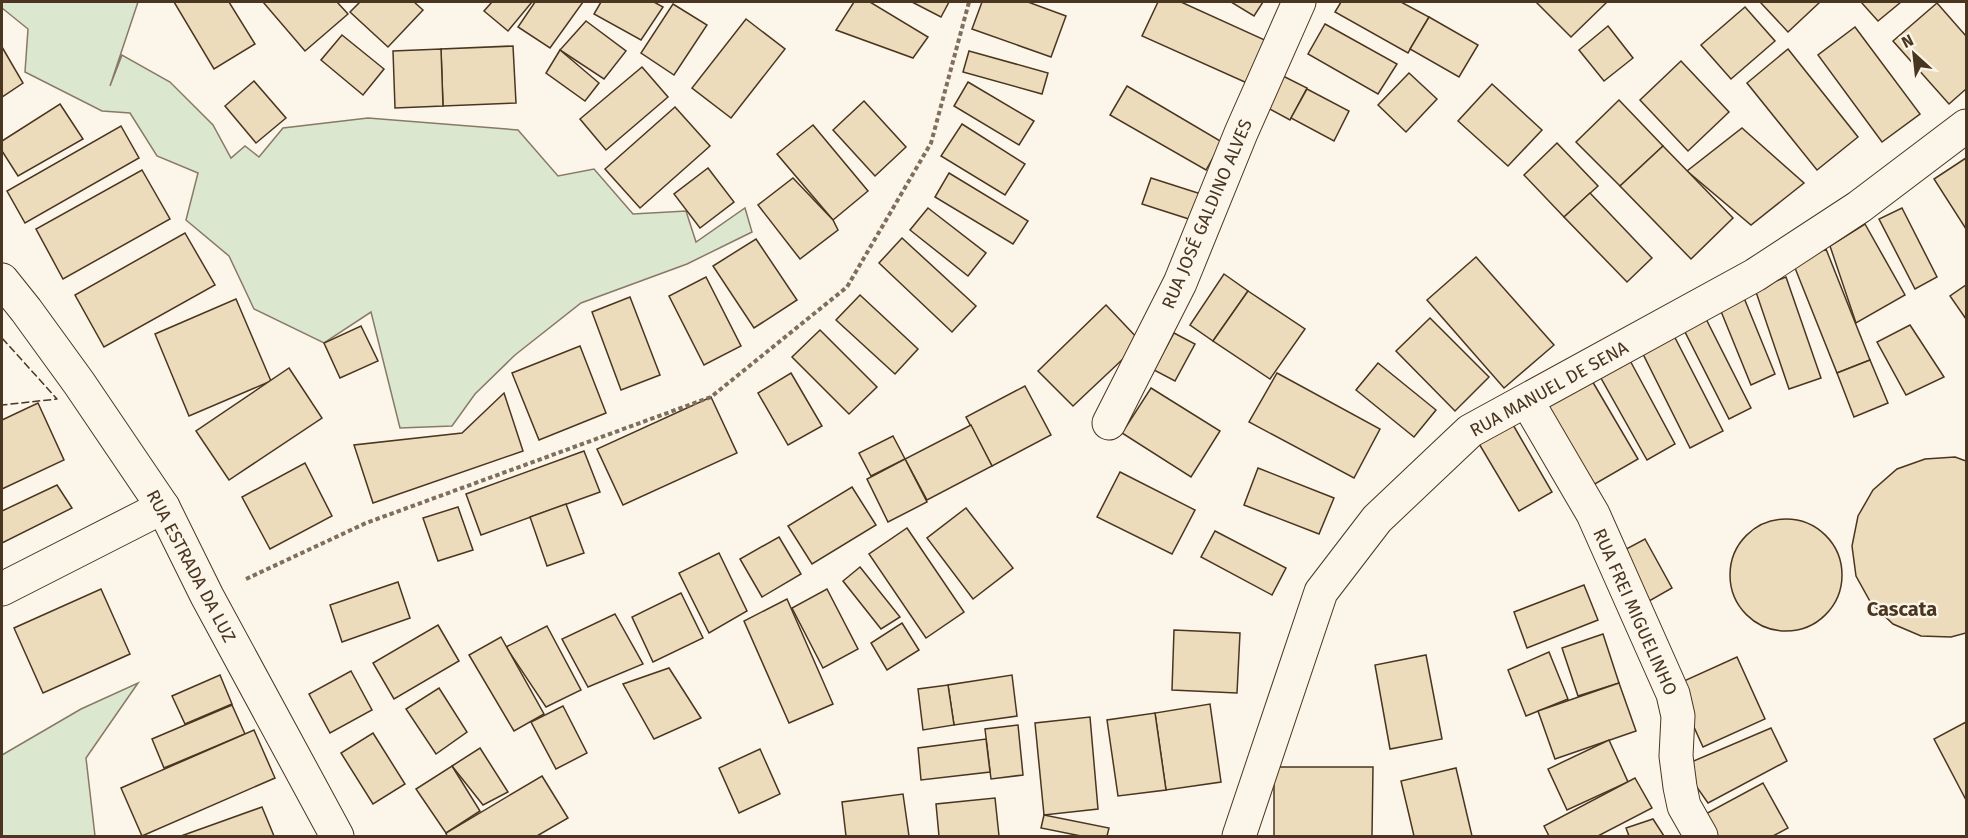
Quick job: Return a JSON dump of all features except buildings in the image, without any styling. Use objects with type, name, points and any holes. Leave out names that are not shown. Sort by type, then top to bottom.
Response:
[{"type":"street","name":"RUA JOSÉ GALDINO ALVES","points":[[1109,423],[1180,283],[1241,133],[1299,2]]},
{"type":"street","name":"RUA MANUEL DE SENA","points":[[1239,837],[1320,592],[1377,519],[1470,431],[1755,275],[1858,207],[1966,126]]},
{"type":"street","name":"RUA ESTRADA DA LUZ","points":[[2,280],[79,383],[164,507],[207,596],[337,837]]},
{"type":"street","name":"RUA FREI MIGUELINHO","points":[[1527,401],[1593,514],[1673,694],[1678,716],[1676,756],[1680,788],[1684,806],[1701,837]]},
{"type":"street","points":[[2,589],[164,507]]},
{"type":"path","points":[[207,596],[366,523],[711,397],[847,286],[931,143],[969,2]]},
{"type":"green space","points":[[2,2],[138,2],[110,86],[122,55],[170,82],[213,125],[231,158],[245,146],[259,157],[283,128],[368,118],[518,130],[558,176],[594,169],[633,214],[686,211],[696,242],[745,208],[752,232],[687,264],[581,303],[515,355],[475,394],[452,426],[400,428],[371,312],[324,343],[254,309],[229,256],[186,220],[198,173],[157,156],[130,113],[102,111],[25,72],[28,29],[2,8]]},
{"type":"green space","points":[[138,683],[86,758],[95,836],[2,836],[2,755],[81,709]]},
{"type":"fence","points":[[2,338],[57,399],[2,405]]},
{"type":"district","name":"Cascata","points":[[1902,609]]}]
